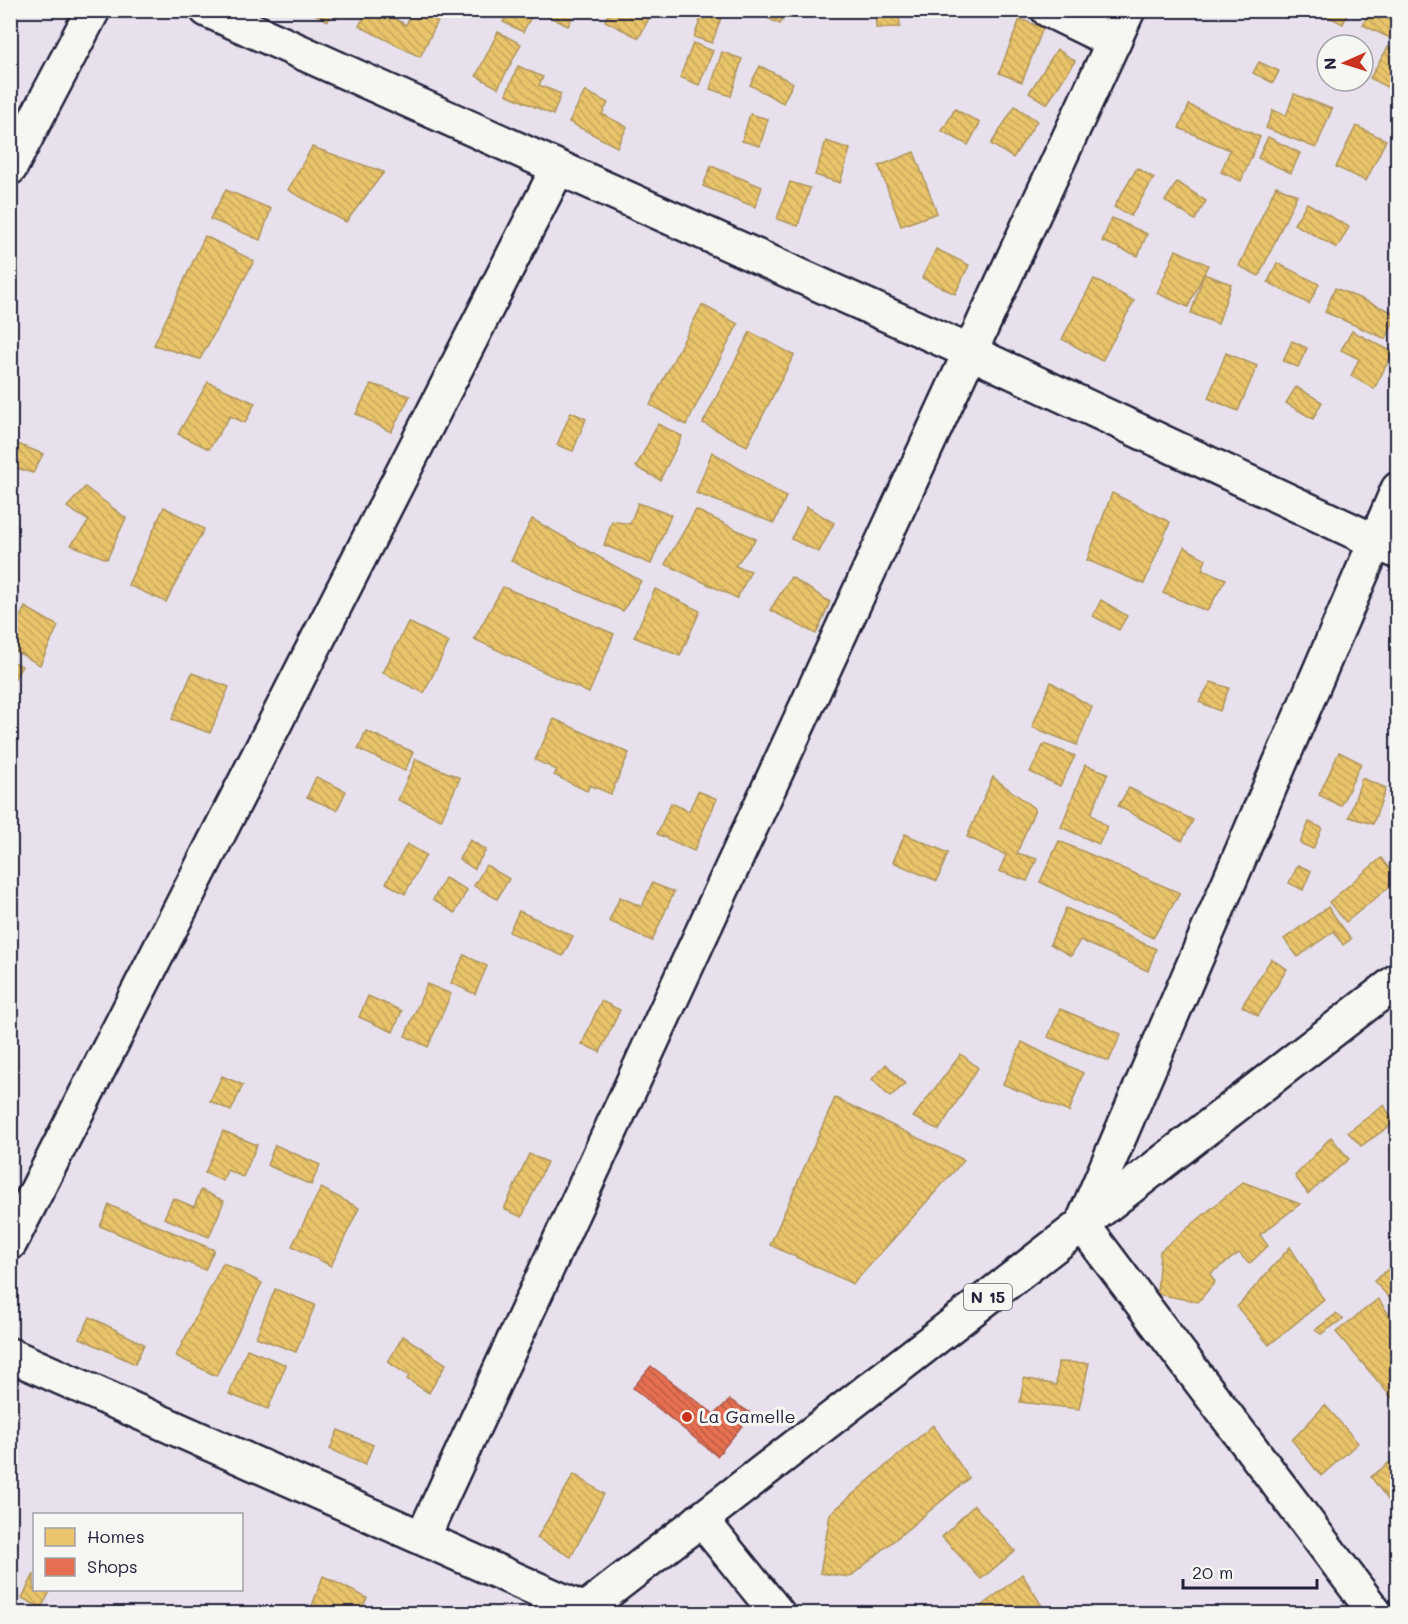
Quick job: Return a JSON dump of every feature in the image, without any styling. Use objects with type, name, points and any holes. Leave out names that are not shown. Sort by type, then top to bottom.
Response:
[{"type":"street","points":[[10,168],[93,10]]},
{"type":"street","points":[[207,10],[970,352],[1386,547]]},
{"type":"street","points":[[1048,10],[1114,42]]},
{"type":"street","points":[[423,1537],[1128,10]]},
{"type":"street","points":[[10,1243],[558,168]]},
{"type":"street","points":[[1376,1614],[1082,1224],[1386,547],[1398,489]]},
{"type":"street","name":"N 15","points":[[582,1612],[1398,980]]},
{"type":"street","points":[[10,1355],[423,1537],[582,1612]]},
{"type":"street","points":[[701,1519],[778,1614]]},
{"type":"building: Homes","points":[[308,10],[334,10],[328,21]]},
{"type":"building: Homes","points":[[368,10],[379,10],[406,25],[413,10],[437,10],[442,13],[420,57],[359,26]]},
{"type":"building: Homes","points":[[509,10],[533,13],[523,32],[503,22]]},
{"type":"building: Homes","points":[[546,10],[576,10],[568,26],[544,14]]},
{"type":"building: Homes","points":[[610,10],[635,10],[649,18],[639,38],[605,21]]},
{"type":"building: Homes","points":[[750,10],[786,10],[780,24]]},
{"type":"building: Homes","points":[[875,10],[899,10],[900,27],[876,28]]},
{"type":"building: Homes","points":[[1316,10],[1343,10],[1348,13],[1343,24]]},
{"type":"building: Homes","points":[[1370,10],[1398,10],[1398,42],[1363,25]]},
{"type":"building: Homes","points":[[703,12],[721,18],[712,43],[694,37]]},
{"type":"building: Homes","points":[[1020,19],[1043,28],[1022,82],[999,73]]},
{"type":"building: Homes","points":[[498,32],[521,44],[498,88],[476,76]]},
{"type":"building: Homes","points":[[693,43],[713,51],[699,85],[680,77]]},
{"type":"building: Homes","points":[[1388,47],[1398,52],[1398,93],[1375,81],[1375,69]]},
{"type":"building: Homes","points":[[1057,49],[1075,61],[1047,104],[1029,93]]},
{"type":"building: Homes","points":[[722,52],[742,59],[731,96],[710,89]]},
{"type":"building: Homes","points":[[1259,62],[1279,71],[1273,83],[1253,73]]},
{"type":"building: Homes","points":[[518,66],[543,77],[539,85],[561,94],[553,115],[506,94]]},
{"type":"building: Homes","points":[[760,66],[793,83],[783,103],[750,85]]},
{"type":"building: Homes","points":[[585,91],[608,103],[602,114],[627,127],[617,147],[569,122]]},
{"type":"building: Homes","points":[[1294,94],[1332,109],[1316,148],[1266,128],[1273,110],[1286,116]]},
{"type":"building: Homes","points":[[1189,105],[1260,137],[1241,181],[1221,172],[1230,150],[1179,128]]},
{"type":"building: Homes","points":[[1015,106],[1037,121],[1013,158],[991,144]]},
{"type":"building: Homes","points":[[955,109],[980,123],[968,145],[942,131]]},
{"type":"building: Homes","points":[[750,114],[768,119],[760,146],[742,141]]},
{"type":"building: Homes","points":[[1356,126],[1386,140],[1366,181],[1336,167]]},
{"type":"building: Homes","points":[[1268,137],[1300,153],[1291,173],[1258,158]]},
{"type":"building: Homes","points":[[826,141],[850,149],[840,183],[815,175]]},
{"type":"building: Homes","points":[[312,147],[384,172],[346,222],[288,190]]},
{"type":"building: Homes","points":[[914,152],[937,213],[901,226],[879,166]]},
{"type":"building: Homes","points":[[711,166],[762,187],[755,207],[703,186]]},
{"type":"building: Homes","points":[[1137,168],[1154,178],[1131,216],[1114,207]]},
{"type":"building: Homes","points":[[790,182],[810,188],[798,226],[777,219]]},
{"type":"building: Homes","points":[[1177,182],[1206,201],[1195,220],[1165,201]]},
{"type":"building: Homes","points":[[1276,186],[1297,195],[1259,276],[1239,266]]},
{"type":"building: Homes","points":[[226,190],[271,209],[260,240],[210,219]]},
{"type":"building: Homes","points":[[1307,203],[1349,227],[1337,248],[1294,224]]},
{"type":"building: Homes","points":[[1112,218],[1147,234],[1138,256],[1102,241]]},
{"type":"building: Homes","points":[[205,236],[254,261],[200,359],[154,345]]},
{"type":"building: Homes","points":[[936,249],[969,265],[955,294],[922,278]]},
{"type":"building: Homes","points":[[1176,250],[1208,265],[1188,307],[1157,293]]},
{"type":"building: Homes","points":[[1277,263],[1319,284],[1309,304],[1268,282]]},
{"type":"building: Homes","points":[[1204,274],[1231,284],[1218,324],[1191,313]]},
{"type":"building: Homes","points":[[1094,279],[1134,301],[1102,361],[1062,339]]},
{"type":"building: Homes","points":[[1335,288],[1397,314],[1386,339],[1325,312]]},
{"type":"building: Homes","points":[[702,305],[738,324],[686,425],[650,405]]},
{"type":"building: Homes","points":[[1352,331],[1393,352],[1374,389],[1351,376],[1359,359],[1341,350]]},
{"type":"building: Homes","points":[[750,332],[794,355],[747,446],[703,423]]},
{"type":"building: Homes","points":[[1292,341],[1307,348],[1298,367],[1283,361]]},
{"type":"building: Homes","points":[[1226,353],[1257,366],[1238,411],[1208,398]]},
{"type":"building: Homes","points":[[208,382],[255,403],[245,423],[230,416],[209,449],[178,434]]},
{"type":"building: Homes","points":[[371,384],[410,396],[391,432],[356,414]]},
{"type":"building: Homes","points":[[1296,387],[1322,402],[1313,419],[1286,403]]},
{"type":"building: Homes","points":[[571,412],[586,419],[573,451],[557,445]]},
{"type":"building: Homes","points":[[658,424],[682,436],[660,480],[636,467]]},
{"type":"building: Homes","points":[[10,441],[43,454],[33,473],[10,466]]},
{"type":"building: Homes","points":[[712,452],[786,497],[774,523],[696,493]]},
{"type":"building: Homes","points":[[85,487],[126,518],[107,559],[71,545],[89,521],[67,507]]},
{"type":"building: Homes","points":[[1112,493],[1170,522],[1144,584],[1087,560]]},
{"type":"building: Homes","points":[[638,503],[671,515],[651,564],[604,545],[612,521],[630,524]]},
{"type":"building: Homes","points":[[164,507],[204,529],[166,602],[128,585]]},
{"type":"building: Homes","points":[[807,507],[834,523],[819,552],[791,539]]},
{"type":"building: Homes","points":[[696,510],[756,539],[735,566],[751,571],[737,598],[665,564]]},
{"type":"building: Homes","points":[[532,519],[641,581],[623,611],[511,561]]},
{"type":"building: Homes","points":[[1184,547],[1206,559],[1202,570],[1226,579],[1207,611],[1163,593]]},
{"type":"building: Homes","points":[[791,577],[830,602],[816,634],[770,610]]},
{"type":"building: Homes","points":[[503,587],[614,634],[589,693],[474,639]]},
{"type":"building: Homes","points":[[655,589],[700,611],[680,656],[634,637]]},
{"type":"building: Homes","points":[[1101,600],[1127,616],[1119,630],[1093,616]]},
{"type":"building: Homes","points":[[25,607],[58,626],[40,665],[10,648],[10,636]]},
{"type":"building: Homes","points":[[408,622],[449,642],[424,693],[383,673]]},
{"type":"building: Homes","points":[[10,660],[22,666],[10,687]]},
{"type":"building: Homes","points":[[192,673],[229,687],[210,733],[172,719]]},
{"type":"building: Homes","points":[[1051,682],[1092,707],[1077,745],[1032,727]]},
{"type":"building: Homes","points":[[1211,682],[1229,688],[1220,711],[1199,702]]},
{"type":"building: Homes","points":[[554,719],[629,753],[611,794],[590,785],[587,791],[554,775],[557,770],[535,760]]},
{"type":"building: Homes","points":[[366,731],[413,752],[405,771],[358,749]]},
{"type":"building: Homes","points":[[1044,744],[1075,756],[1060,786],[1030,772]]},
{"type":"building: Homes","points":[[1339,752],[1361,763],[1341,806],[1319,795]]},
{"type":"building: Homes","points":[[416,759],[460,778],[441,820],[398,800]]},
{"type":"building: Homes","points":[[1085,765],[1108,773],[1091,814],[1107,827],[1099,844],[1061,827]]},
{"type":"building: Homes","points":[[316,777],[346,791],[337,810],[307,797]]},
{"type":"building: Homes","points":[[993,777],[1035,809],[1017,853],[1037,859],[1027,881],[999,871],[1006,855],[967,837]]},
{"type":"building: Homes","points":[[1362,778],[1386,788],[1373,824],[1349,817]]},
{"type":"building: Homes","points":[[1129,788],[1193,820],[1182,841],[1118,806]]},
{"type":"building: Homes","points":[[698,791],[717,799],[694,851],[657,834],[671,803],[689,811]]},
{"type":"building: Homes","points":[[1309,822],[1322,828],[1313,849],[1300,843]]},
{"type":"building: Homes","points":[[905,834],[948,853],[937,881],[893,862]]},
{"type":"building: Homes","points":[[470,840],[486,850],[474,869],[459,859]]},
{"type":"building: Homes","points":[[1059,841],[1180,893],[1153,938],[1040,882]]},
{"type":"building: Homes","points":[[407,844],[426,855],[405,894],[386,883]]},
{"type":"building: Homes","points":[[1381,858],[1398,880],[1346,922],[1329,902]]},
{"type":"building: Homes","points":[[486,865],[509,879],[497,899],[474,886]]},
{"type":"building: Homes","points":[[1298,865],[1311,871],[1303,890],[1289,883]]},
{"type":"building: Homes","points":[[445,878],[467,890],[455,913],[433,900]]},
{"type":"building: Homes","points":[[652,883],[674,892],[652,941],[609,921],[620,897],[642,907]]},
{"type":"building: Homes","points":[[1328,907],[1351,939],[1343,945],[1334,931],[1298,957],[1284,939]]},
{"type":"building: Homes","points":[[1066,908],[1156,949],[1148,971],[1080,940],[1071,956],[1050,944]]},
{"type":"building: Homes","points":[[519,911],[573,936],[563,956],[509,932]]},
{"type":"building: Homes","points":[[464,955],[487,966],[475,994],[451,983]]},
{"type":"building: Homes","points":[[1271,959],[1287,969],[1258,1016],[1242,1006]]},
{"type":"building: Homes","points":[[427,984],[451,994],[428,1047],[405,1036]]},
{"type":"building: Homes","points":[[368,996],[402,1011],[393,1032],[359,1017]]},
{"type":"building: Homes","points":[[601,1001],[620,1010],[600,1052],[582,1044]]},
{"type":"building: Homes","points":[[1060,1009],[1121,1034],[1109,1061],[1048,1037]]},
{"type":"building: Homes","points":[[1022,1042],[1083,1073],[1069,1112],[1003,1084]]},
{"type":"building: Homes","points":[[961,1054],[978,1068],[939,1130],[913,1117]]},
{"type":"building: Homes","points":[[886,1064],[905,1084],[890,1097],[872,1079]]},
{"type":"building: Homes","points":[[222,1076],[243,1085],[231,1111],[210,1101]]},
{"type":"building: Homes","points":[[835,1098],[964,1160],[853,1284],[770,1245]]},
{"type":"building: Homes","points":[[1384,1105],[1394,1123],[1361,1146],[1348,1132]]},
{"type":"building: Homes","points":[[223,1131],[257,1145],[243,1177],[227,1170],[223,1181],[205,1173]]},
{"type":"building: Homes","points":[[1331,1137],[1349,1159],[1308,1194],[1295,1176]]},
{"type":"building: Homes","points":[[275,1145],[320,1165],[311,1185],[267,1165]]},
{"type":"building: Homes","points":[[529,1154],[547,1162],[522,1217],[504,1209]]},
{"type":"building: Homes","points":[[1243,1182],[1300,1204],[1260,1235],[1268,1246],[1249,1264],[1239,1253],[1210,1274],[1215,1282],[1198,1302],[1157,1294],[1160,1251]]},
{"type":"building: Homes","points":[[321,1188],[359,1208],[331,1266],[292,1246]]},
{"type":"building: Homes","points":[[201,1190],[224,1201],[209,1237],[164,1218],[173,1198],[194,1207]]},
{"type":"building: Homes","points":[[109,1205],[214,1250],[205,1270],[100,1226]]},
{"type":"building: Homes","points":[[1290,1247],[1324,1300],[1269,1345],[1237,1307]]},
{"type":"building: Homes","points":[[1398,1261],[1398,1307],[1374,1281]]},
{"type":"building: Homes","points":[[223,1263],[262,1283],[216,1376],[176,1356]]},
{"type":"building: Homes","points":[[275,1289],[315,1305],[296,1352],[256,1337]]},
{"type":"building: Homes","points":[[1378,1299],[1398,1327],[1398,1405],[1336,1332]]},
{"type":"building: Homes","points":[[1336,1314],[1343,1319],[1321,1334],[1315,1330]]},
{"type":"building: Homes","points":[[90,1317],[144,1344],[135,1364],[80,1338]]},
{"type":"building: Homes","points":[[403,1336],[446,1364],[429,1393],[407,1379],[409,1376],[388,1362]]},
{"type":"building: Homes","points":[[247,1349],[286,1365],[268,1409],[229,1394]]},
{"type":"building: Homes","points":[[1058,1362],[1089,1363],[1079,1409],[1020,1402],[1024,1378],[1056,1385]]},
{"type":"building: Homes","points":[[1325,1405],[1358,1443],[1321,1476],[1292,1440]]},
{"type":"building: Homes","points":[[933,1425],[969,1478],[850,1577],[820,1573],[830,1514]]},
{"type":"building: Homes","points":[[338,1430],[373,1445],[365,1465],[330,1449]]},
{"type":"building: Homes","points":[[1390,1462],[1398,1473],[1398,1505],[1394,1508],[1371,1477]]},
{"type":"building: Homes","points":[[574,1474],[604,1494],[571,1557],[537,1538]]},
{"type":"building: Homes","points":[[974,1505],[1015,1551],[981,1579],[942,1537]]},
{"type":"building: Homes","points":[[1022,1574],[1047,1614],[972,1614]]},
{"type":"building: Homes","points":[[33,1576],[33,1591],[50,1591],[41,1608],[22,1598]]},
{"type":"building: Homes","points":[[323,1576],[367,1598],[359,1614],[309,1614]]},
{"type":"building: Shops","points":[[651,1366],[714,1414],[730,1400],[752,1414],[717,1456],[633,1388]]},
{"type":"place","name":"La Gamelle","points":[[687,1417]]}]
